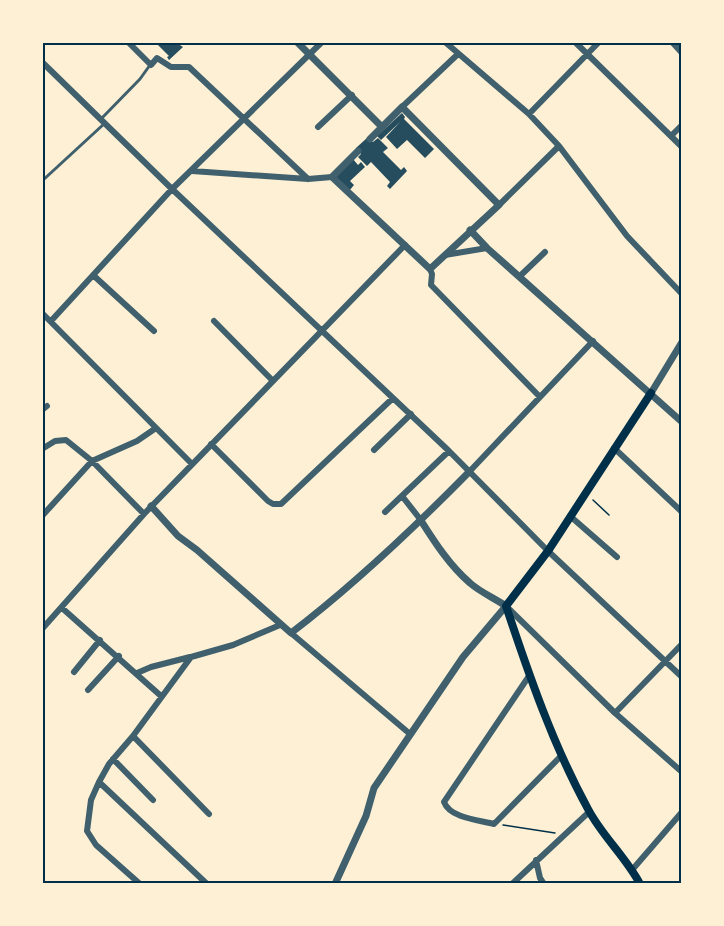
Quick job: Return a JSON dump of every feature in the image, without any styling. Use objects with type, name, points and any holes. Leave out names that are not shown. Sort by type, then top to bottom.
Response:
[{"type":"main road","points":[[640,884],[589,812],[561,756],[506,606],[548,551],[651,393]]},
{"type":"street","points":[[128,42],[151,65],[157,58],[171,67],[189,67],[308,179]]},
{"type":"street","points":[[297,42],[382,127]]},
{"type":"street","points":[[51,321],[172,189],[321,42]]},
{"type":"street","points":[[445,42],[529,114],[559,146],[627,236],[682,294]]},
{"type":"street","points":[[575,42],[682,147]]},
{"type":"street","points":[[529,114],[599,42]]},
{"type":"street","points":[[672,42],[682,53]]},
{"type":"street","points":[[370,139],[458,54]]},
{"type":"street","points":[[42,62],[172,189],[470,471],[548,551],[682,677]]},
{"type":"street","points":[[318,127],[352,95]]},
{"type":"street","points":[[402,107],[499,205]]},
{"type":"street","points":[[671,136],[682,125]]},
{"type":"street","points":[[430,269],[559,146]]},
{"type":"street","points":[[192,171],[308,179],[332,177],[358,151]]},
{"type":"street","points":[[332,177],[430,269],[431,285],[540,397]]},
{"type":"street","points":[[470,230],[487,248],[682,422]]},
{"type":"street","points":[[42,629],[151,506],[323,332],[405,245]]},
{"type":"street","points":[[444,255],[487,248]]},
{"type":"street","points":[[520,276],[545,252]]},
{"type":"street","points":[[93,275],[154,331]]},
{"type":"street","points":[[42,312],[192,464]]},
{"type":"street","points":[[214,321],[273,381]]},
{"type":"street","points":[[291,633],[334,600],[420,519],[438,505],[593,341]]},
{"type":"street","points":[[651,393],[682,342]]},
{"type":"street","points":[[211,444],[268,501],[277,505],[286,501],[393,398]]},
{"type":"street","points":[[374,450],[411,414]]},
{"type":"street","points":[[42,516],[92,461],[137,441],[156,428]]},
{"type":"street","points":[[42,449],[55,441],[66,440],[92,461],[144,514]]},
{"type":"street","points":[[614,448],[682,512]]},
{"type":"street","points":[[385,512],[449,451]]},
{"type":"street","points":[[402,496],[438,547],[471,584],[506,606],[615,713],[682,772]]},
{"type":"street","points":[[151,506],[178,536],[410,734]]},
{"type":"street","points":[[570,516],[617,557]]},
{"type":"street","points":[[337,884],[366,816],[374,788],[463,657],[506,606]]},
{"type":"street","points":[[62,608],[161,696]]},
{"type":"street","points":[[137,673],[161,664],[233,645],[280,625]]},
{"type":"street","points":[[74,672],[100,640]]},
{"type":"street","points":[[615,713],[682,644]]},
{"type":"street","points":[[88,690],[119,657]]},
{"type":"street","points":[[140,884],[96,846],[87,831],[91,800],[113,759],[133,736],[191,657]]},
{"type":"street","points":[[530,676],[444,802],[446,807],[454,813],[494,824],[561,756]]},
{"type":"street","points":[[133,736],[209,814]]},
{"type":"street","points":[[113,759],[153,800]]},
{"type":"street","points":[[99,782],[207,884]]},
{"type":"street","points":[[512,884],[589,812]]},
{"type":"street","points":[[632,870],[682,812]]},
{"type":"street","points":[[536,860],[540,879],[544,884]]},
{"type":"lane","points":[[42,181],[103,121],[151,65]]},
{"type":"path","points":[[585,493],[609,515]]},
{"type":"path","points":[[494,824],[564,834]]},
{"type":"building","points":[[155,42],[175,42],[183,47],[169,60],[167,57],[169,56]]},
{"type":"building","points":[[402,113],[404,119],[434,149],[425,158],[407,140],[397,149],[386,137],[400,122],[381,140],[377,136]]},
{"type":"building","points":[[368,137],[373,142],[378,138],[388,148],[383,152],[401,170],[404,167],[407,171],[390,189],[387,186],[390,182],[371,162],[367,166],[358,157],[361,154],[356,148]]},
{"type":"building","points":[[353,159],[358,165],[361,162],[365,167],[350,181],[354,185],[349,191],[335,176]]}]
